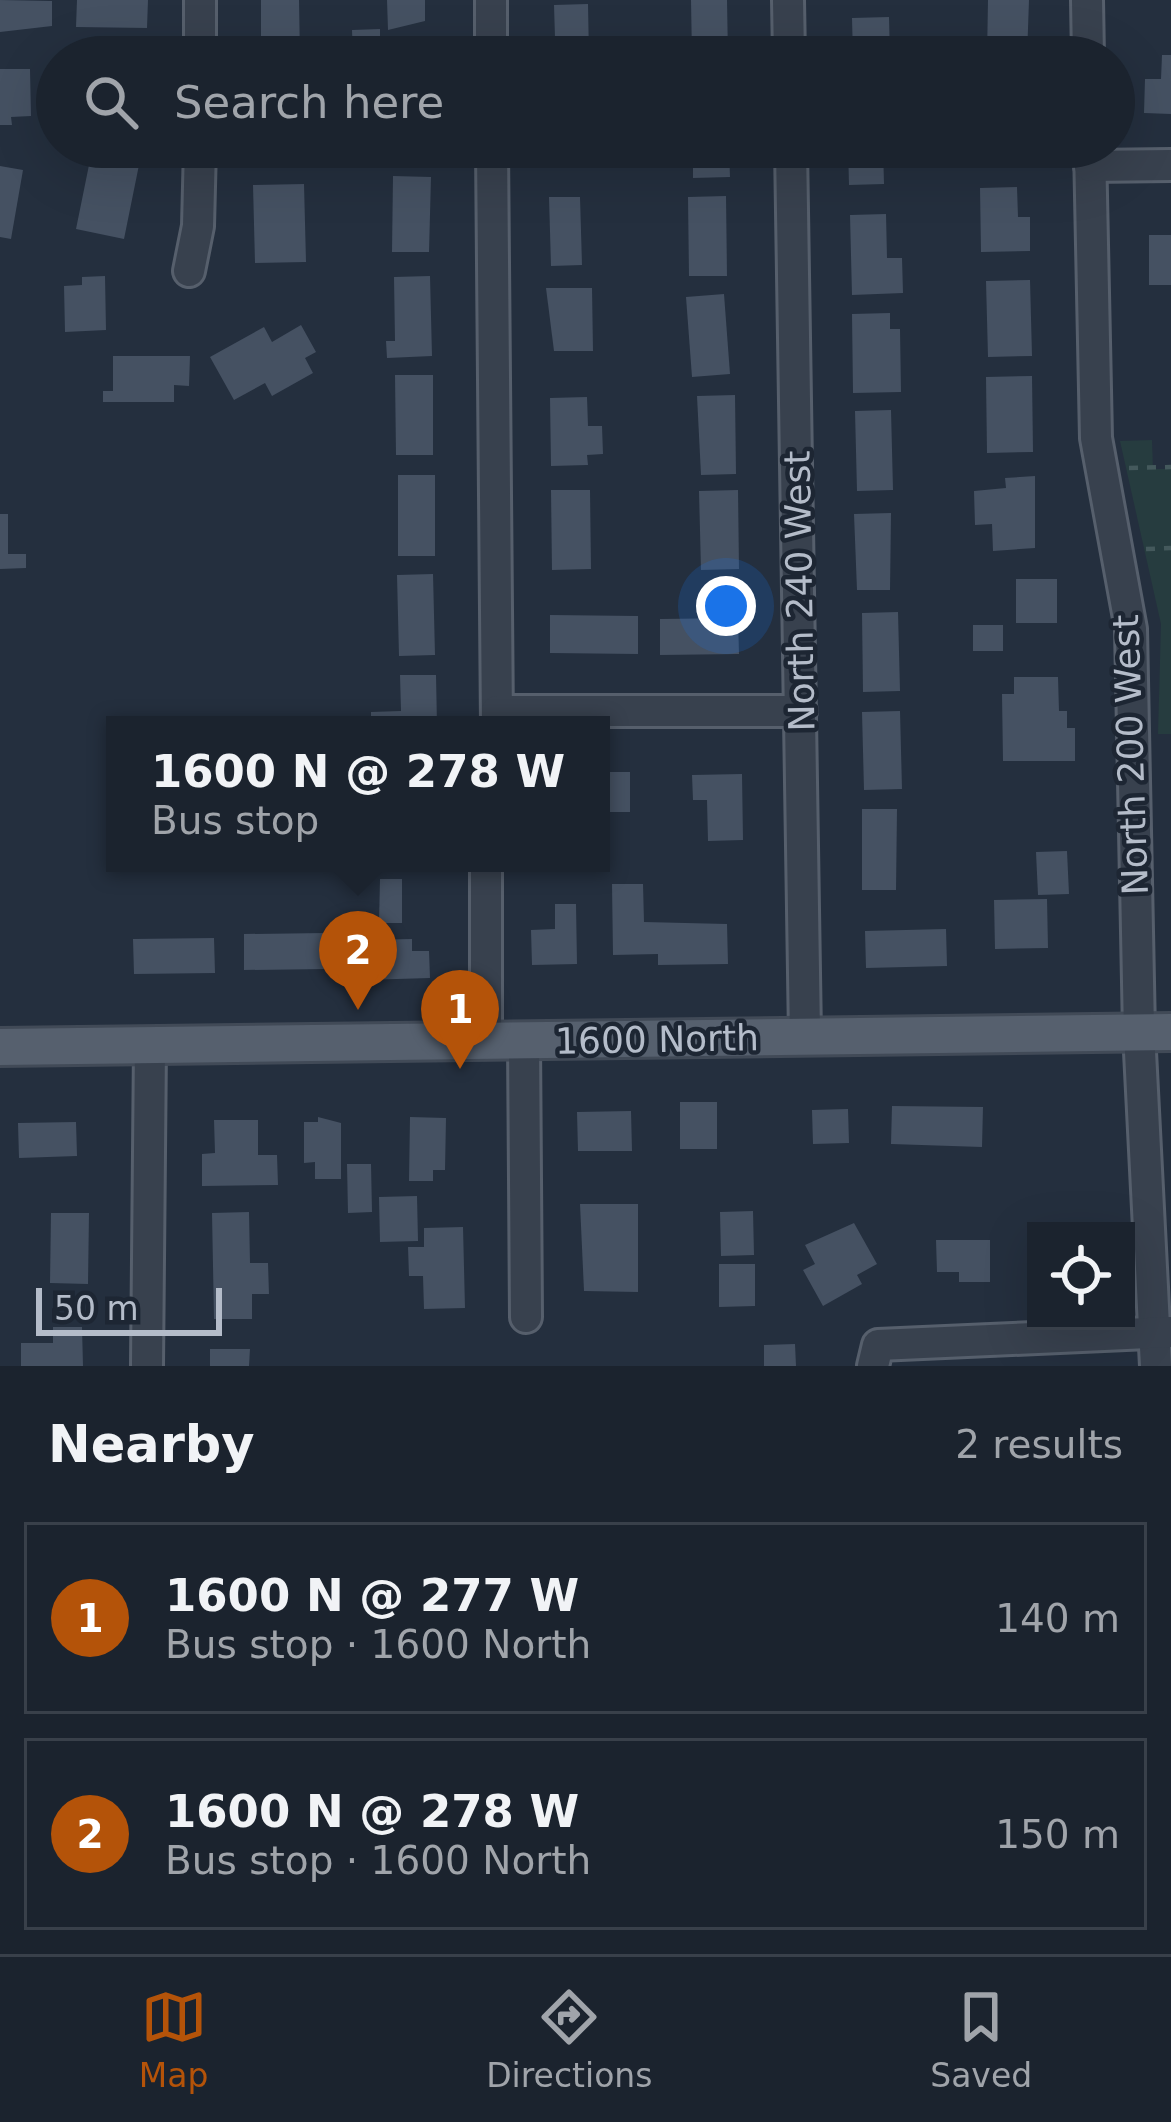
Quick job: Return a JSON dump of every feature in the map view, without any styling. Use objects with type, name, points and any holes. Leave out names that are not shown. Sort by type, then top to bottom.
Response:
[{"type":"main road","name":"1600 North","points":[[0,1047],[1155,1032]]},
{"type":"street","points":[[200,0],[200,36]]},
{"type":"street","points":[[491,0],[491,36]]},
{"type":"street","points":[[788,0],[789,36]]},
{"type":"street","points":[[1087,0],[1088,36]]},
{"type":"street","points":[[1135,161],[1171,165]]},
{"type":"street","points":[[189,272],[198,226],[199,168]]},
{"type":"street","points":[[492,168],[497,716]]},
{"type":"street","name":"North 240 West","points":[[791,168],[805,1036]]},
{"type":"street","name":"North 200 West","points":[[1090,168],[1099,481],[1131,629],[1155,1032],[1163,1332],[1156,1366]]},
{"type":"street","points":[[584,716],[801,711]]},
{"type":"street","points":[[486,872],[486,1041]]},
{"type":"street","points":[[524,1041],[526,1317]]},
{"type":"street","points":[[147,1366],[150,1046]]},
{"type":"street","points":[[876,1356],[1163,1332]]},
{"type":"path","points":[[1120,468],[1171,467]]},
{"type":"path","points":[[1140,549],[1171,548]]},
{"type":"green space","points":[[1152,440],[1153,469],[1171,469],[1171,734],[1158,734],[1161,624],[1120,441]]},
{"type":"building","points":[[0,0],[52,1],[52,26],[0,32]]},
{"type":"building","points":[[77,0],[148,0],[147,28],[76,27]]},
{"type":"building","points":[[261,0],[299,0],[300,36],[261,36]]},
{"type":"building","points":[[387,0],[425,0],[425,21],[388,30]]},
{"type":"building","points":[[691,0],[727,0],[728,36],[692,36]]},
{"type":"building","points":[[988,0],[1029,0],[1028,36],[987,36]]},
{"type":"building","points":[[588,4],[589,36],[555,36],[554,5]]},
{"type":"building","points":[[889,17],[889,36],[852,36],[852,18]]},
{"type":"building","points":[[380,29],[380,36],[352,36],[352,30]]},
{"type":"building","points":[[1162,55],[1171,55],[1171,114],[1144,113],[1145,79],[1161,79]]},
{"type":"building","points":[[0,69],[30,69],[31,116],[11,117],[12,125],[0,125]]},
{"type":"building","points":[[0,166],[23,170],[11,239],[0,237]]},
{"type":"building","points":[[88,168],[138,168],[124,239],[76,229]]},
{"type":"building","points":[[693,168],[730,168],[730,177],[693,178]]},
{"type":"building","points":[[849,168],[884,168],[884,184],[849,185]]},
{"type":"building","points":[[393,176],[431,177],[429,252],[392,252]]},
{"type":"building","points":[[304,184],[306,262],[255,263],[253,185]]},
{"type":"building","points":[[1017,187],[1018,217],[1030,217],[1030,251],[981,252],[980,188]]},
{"type":"building","points":[[726,196],[727,276],[689,276],[688,197]]},
{"type":"building","points":[[549,197],[580,197],[582,265],[551,266]]},
{"type":"building","points":[[886,214],[887,258],[902,258],[903,293],[852,295],[850,215]]},
{"type":"building","points":[[1149,235],[1171,235],[1171,285],[1149,285]]},
{"type":"building","points":[[105,276],[106,330],[65,332],[64,286],[82,285],[82,277]]},
{"type":"building","points":[[430,276],[432,356],[387,358],[386,341],[395,341],[394,277]]},
{"type":"building","points":[[1030,280],[1032,356],[988,357],[986,281]]},
{"type":"building","points":[[546,288],[592,288],[593,351],[554,351]]},
{"type":"building","points":[[724,294],[730,374],[692,377],[686,297]]},
{"type":"building","points":[[890,313],[890,329],[900,329],[901,392],[853,393],[852,314]]},
{"type":"building","points":[[301,325],[316,352],[305,358],[313,373],[272,396],[265,383],[234,400],[210,357],[264,327],[272,342]]},
{"type":"building","points":[[113,356],[190,356],[189,386],[174,385],[174,402],[103,402],[103,391],[113,391]]},
{"type":"building","points":[[395,375],[433,375],[433,455],[396,455]]},
{"type":"building","points":[[1032,376],[1033,452],[987,453],[986,377]]},
{"type":"building","points":[[735,395],[736,474],[701,475],[697,396]]},
{"type":"building","points":[[587,397],[588,426],[602,426],[603,454],[587,455],[588,465],[551,466],[550,398]]},
{"type":"building","points":[[891,410],[893,490],[857,491],[855,411]]},
{"type":"building","points":[[398,475],[435,475],[435,556],[398,556]]},
{"type":"building","points":[[1035,476],[1035,548],[993,551],[992,524],[975,525],[974,491],[1006,488],[1005,478]]},
{"type":"building","points":[[551,490],[590,490],[591,569],[552,570]]},
{"type":"building","points":[[738,490],[739,569],[701,570],[699,491]]},
{"type":"building","points":[[891,513],[890,590],[857,590],[854,514]]},
{"type":"building","points":[[0,514],[8,514],[8,554],[26,554],[26,568],[0,569]]},
{"type":"building","points":[[433,574],[435,655],[399,656],[397,575]]},
{"type":"building","points":[[1016,579],[1057,579],[1057,623],[1016,623]]},
{"type":"building","points":[[898,612],[900,691],[863,692],[862,613]]},
{"type":"building","points":[[550,615],[638,616],[638,654],[550,653]]},
{"type":"building","points":[[738,618],[739,654],[660,655],[660,619]]},
{"type":"building","points":[[973,625],[1003,625],[1003,651],[973,651]]},
{"type":"building","points":[[400,675],[436,675],[437,716],[371,716],[371,712],[401,711]]},
{"type":"building","points":[[1014,677],[1058,677],[1059,711],[1067,711],[1067,728],[1075,728],[1075,761],[1003,761],[1002,694],[1014,694]]},
{"type":"building","points":[[900,711],[902,789],[864,790],[862,712]]},
{"type":"building","points":[[610,772],[630,772],[630,812],[610,812]]},
{"type":"building","points":[[742,774],[743,840],[708,841],[707,800],[693,800],[692,775]]},
{"type":"building","points":[[862,809],[897,809],[896,890],[862,890]]},
{"type":"building","points":[[1067,851],[1069,894],[1038,895],[1036,852]]},
{"type":"building","points":[[380,879],[402,879],[402,923],[379,923]]},
{"type":"building","points":[[612,884],[643,884],[644,922],[727,924],[728,964],[658,965],[658,954],[613,955]]},
{"type":"building","points":[[1047,899],[1048,948],[995,949],[994,900]]},
{"type":"building","points":[[555,904],[576,904],[577,964],[532,965],[531,930],[555,929]]},
{"type":"building","points":[[946,929],[947,966],[866,968],[865,931]]},
{"type":"building","points":[[325,933],[326,969],[244,970],[244,934]]},
{"type":"building","points":[[214,938],[215,973],[134,974],[133,939]]},
{"type":"building","points":[[412,939],[412,951],[429,951],[430,978],[364,980],[363,940]]},
{"type":"building","points":[[680,1102],[717,1102],[717,1149],[680,1149]]},
{"type":"building","points":[[892,1106],[983,1107],[982,1147],[891,1144]]},
{"type":"building","points":[[848,1109],[849,1143],[813,1144],[812,1110]]},
{"type":"building","points":[[631,1111],[632,1151],[578,1151],[577,1112]]},
{"type":"building","points":[[318,1117],[341,1123],[341,1179],[315,1179],[315,1162],[304,1163],[304,1122],[318,1122]]},
{"type":"building","points":[[410,1117],[446,1118],[445,1170],[433,1170],[433,1181],[409,1181]]},
{"type":"building","points":[[214,1120],[258,1120],[258,1155],[277,1155],[278,1185],[202,1186],[202,1154],[215,1153]]},
{"type":"building","points":[[76,1122],[77,1156],[19,1158],[18,1123]]},
{"type":"building","points":[[347,1164],[371,1164],[372,1212],[348,1213]]},
{"type":"building","points":[[417,1196],[418,1241],[380,1242],[379,1197]]},
{"type":"building","points":[[580,1204],[638,1204],[638,1292],[584,1291]]},
{"type":"building","points":[[753,1211],[754,1255],[721,1256],[720,1212]]},
{"type":"building","points":[[249,1212],[250,1263],[268,1263],[269,1294],[252,1294],[252,1319],[214,1319],[212,1213]]},
{"type":"building","points":[[51,1213],[89,1213],[88,1284],[50,1283]]},
{"type":"building","points":[[854,1223],[877,1264],[857,1275],[862,1284],[823,1306],[803,1270],[815,1264],[805,1245]]},
{"type":"building","points":[[463,1227],[465,1308],[424,1309],[423,1276],[409,1276],[408,1247],[424,1247],[424,1228]]},
{"type":"building","points":[[936,1240],[990,1240],[990,1282],[959,1282],[959,1272],[937,1272]]},
{"type":"building","points":[[719,1264],[755,1264],[755,1306],[719,1307]]},
{"type":"building","points":[[53,1327],[82,1327],[83,1366],[21,1366],[21,1343],[53,1343]]},
{"type":"building","points":[[795,1344],[796,1366],[764,1366],[764,1345]]},
{"type":"building","points":[[210,1349],[250,1349],[249,1366],[210,1366]]},
{"type":"place","name":"1600 N @ 278 W","points":[[358,1010]]},
{"type":"place","name":"1600 N @ 277 W","points":[[460,1069]]}]
